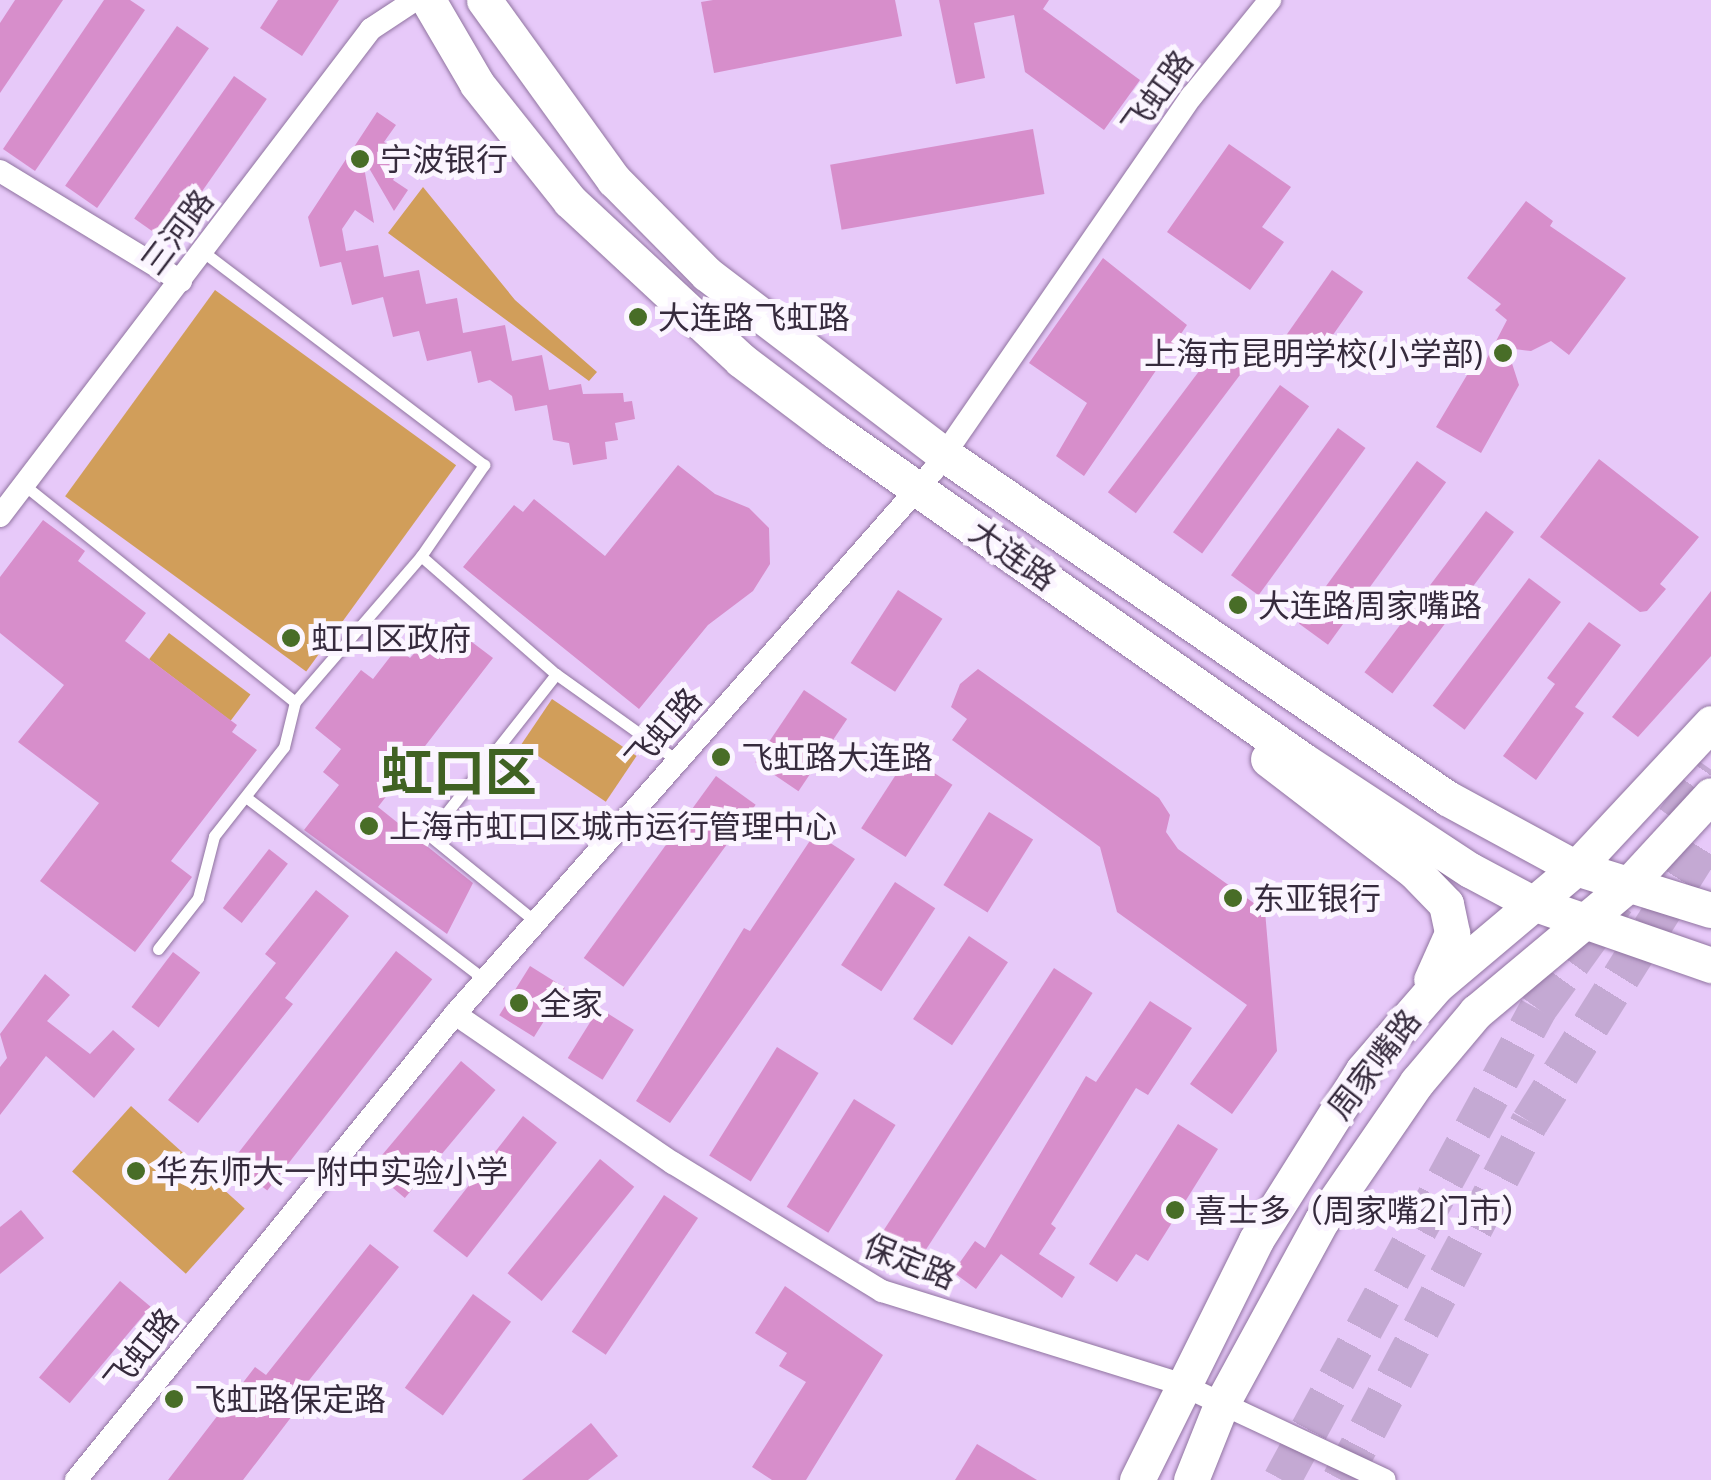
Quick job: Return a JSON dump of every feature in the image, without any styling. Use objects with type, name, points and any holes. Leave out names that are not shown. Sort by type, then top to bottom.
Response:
[{"type":"main road","name":"大连路","points":[[428,0],[526,152],[633,263],[740,360],[1215,698],[1470,870],[1530,902],[1711,965]]},
{"type":"main road","name":"大连路","points":[[484,0],[614,180],[707,274],[945,455],[1447,798],[1576,868],[1711,910]]},
{"type":"main road","points":[[1215,698],[1303,790],[1414,871],[1446,904],[1452,933],[1446,950],[1391,1038]]},
{"type":"main road","name":"周家嘴路","points":[[1138,1480],[1180,1384],[1318,1137],[1391,1038],[1483,940],[1576,868],[1711,723]]},
{"type":"main road","name":"周家嘴路","points":[[1191,1480],[1221,1405],[1322,1220],[1417,1082],[1476,1012],[1628,885],[1711,794]]},
{"type":"street","name":"三河路","points":[[0,516],[371,29],[415,0]]},
{"type":"street","name":"飞虹路","points":[[76,1480],[455,1014],[919,488],[1192,96],[1270,0]]},
{"type":"street","points":[[0,171],[181,281]]},
{"type":"street","name":"保定路","points":[[455,1014],[673,1163],[882,1291],[1180,1384],[1385,1480]]},
{"type":"lane","points":[[158,949],[198,898],[214,836],[284,747],[295,702],[421,556],[484,466],[203,252]]},
{"type":"lane","points":[[24,486],[295,702]]},
{"type":"lane","points":[[421,556],[556,674],[678,761]]},
{"type":"lane","points":[[536,922],[429,835],[556,674]]},
{"type":"lane","points":[[247,798],[485,980]]},
{"type":"shaded area","points":[[423,187],[515,300],[597,372],[589,381],[388,233]]},
{"type":"shaded area","points":[[215,290],[456,465],[306,671],[65,496]]},
{"type":"shaded area","points":[[169,633],[250,694],[231,721],[149,659]]},
{"type":"shaded area","points":[[552,699],[637,756],[606,802],[521,745]]},
{"type":"shaded area","points":[[131,1106],[245,1208],[186,1274],[72,1171]]},
{"type":"building","points":[[15,0],[63,0],[0,93],[0,23]]},
{"type":"building","points":[[104,0],[130,0],[145,10],[35,171],[3,149]]},
{"type":"building","points":[[278,0],[339,0],[302,56],[260,28]]},
{"type":"building","points":[[895,0],[902,36],[714,73],[701,2]]},
{"type":"building","points":[[939,0],[1049,0],[1043,9],[1140,80],[1104,130],[1025,72],[1014,15],[974,23],[985,78],[956,84]]},
{"type":"building","points":[[177,26],[209,48],[97,208],[65,186]]},
{"type":"building","points":[[234,76],[267,99],[167,241],[134,219]]},
{"type":"building","points":[[377,112],[396,125],[384,142],[407,157],[393,180],[408,190],[394,211],[362,156],[374,223],[355,210],[342,229],[346,251],[378,245],[384,277],[419,270],[426,304],[457,298],[463,333],[505,325],[512,361],[542,355],[549,390],[581,384],[583,394],[623,393],[624,402],[632,401],[635,419],[615,423],[618,440],[605,442],[607,459],[573,465],[569,443],[553,440],[547,405],[515,411],[512,396],[490,380],[478,383],[471,351],[427,361],[419,331],[393,337],[383,297],[352,305],[341,262],[320,267],[308,217]]},
{"type":"building","points":[[1033,129],[1044,194],[842,230],[830,165]]},
{"type":"building","points":[[1229,144],[1291,187],[1262,227],[1284,242],[1250,290],[1167,232]]},
{"type":"building","points":[[1526,201],[1553,221],[1550,226],[1626,278],[1569,355],[1551,341],[1531,351],[1507,348],[1519,385],[1481,453],[1436,427],[1473,365],[1481,370],[1507,320],[1495,310],[1501,304],[1467,278]]},
{"type":"building","points":[[1103,258],[1187,325],[1084,476],[1056,456],[1087,403],[1029,363]]},
{"type":"building","points":[[1332,270],[1363,292],[1310,367],[1279,345]]},
{"type":"building","points":[[1218,346],[1246,367],[1136,513],[1108,492]]},
{"type":"building","points":[[1280,385],[1309,406],[1202,553],[1173,532]]},
{"type":"building","points":[[1338,428],[1366,448],[1259,595],[1231,575]]},
{"type":"building","points":[[1599,459],[1699,537],[1660,584],[1666,589],[1647,611],[1640,612],[1540,537]]},
{"type":"building","points":[[1417,461],[1446,482],[1328,645],[1299,624]]},
{"type":"building","points":[[678,465],[715,494],[749,508],[769,528],[770,564],[753,591],[708,625],[639,709],[463,567],[514,505],[523,512],[534,499],[605,556]]},
{"type":"building","points":[[1486,511],[1514,532],[1392,693],[1364,672]]},
{"type":"building","points":[[43,520],[85,551],[78,561],[146,613],[125,641],[237,725],[232,732],[257,750],[171,861],[192,877],[135,952],[40,881],[99,803],[18,742],[64,685],[0,633],[0,577]]},
{"type":"building","points":[[1529,578],[1561,602],[1465,730],[1433,706]]},
{"type":"building","points":[[898,590],[942,619],[895,692],[851,663]]},
{"type":"building","points":[[1711,591],[1711,656],[1638,737],[1612,717]]},
{"type":"building","points":[[444,621],[493,658],[378,807],[473,883],[447,934],[304,830],[339,785],[323,772],[341,749],[315,728],[361,670],[373,679],[397,648],[410,658]]},
{"type":"building","points":[[1589,622],[1621,645],[1575,707],[1584,713],[1536,780],[1503,756],[1555,684],[1547,678]]},
{"type":"building","points":[[978,669],[1159,798],[1170,815],[1166,832],[1178,849],[1265,911],[1277,1051],[1232,1114],[1190,1084],[1247,1005],[1117,912],[1100,847],[952,740],[967,719],[951,707],[960,684]]},
{"type":"building","points":[[804,690],[847,719],[798,791],[755,762]]},
{"type":"building","points":[[908,756],[952,785],[906,857],[861,828]]},
{"type":"building","points":[[716,776],[756,805],[623,987],[584,958]]},
{"type":"building","points":[[989,812],[1033,840],[988,912],[943,885]]},
{"type":"building","points":[[815,833],[855,859],[670,1123],[636,1101],[744,928],[750,931]]},
{"type":"building","points":[[269,849],[288,864],[242,923],[223,908]]},
{"type":"building","points":[[895,882],[935,908],[881,991],[841,965]]},
{"type":"building","points":[[316,890],[349,916],[285,998],[293,1004],[198,1123],[168,1100],[276,963],[265,954]]},
{"type":"building","points":[[969,936],[1008,962],[952,1045],[913,1019]]},
{"type":"building","points":[[396,951],[432,979],[267,1191],[231,1162]]},
{"type":"building","points":[[173,952],[200,972],[159,1028],[131,1007]]},
{"type":"building","points":[[530,966],[565,988],[534,1037],[499,1015]]},
{"type":"building","points":[[1054,968],[1093,993],[913,1270],[874,1245]]},
{"type":"building","points":[[45,974],[70,995],[47,1021],[90,1054],[113,1030],[135,1049],[94,1098],[46,1056],[0,1115],[0,1067],[7,1058],[0,1034]]},
{"type":"building","points":[[1150,1001],[1192,1028],[1148,1095],[1136,1088],[1051,1224],[1056,1228],[1039,1254],[1075,1277],[1062,1298],[1001,1254],[976,1289],[953,1272],[975,1241],[985,1248],[1086,1076],[1096,1082]]},
{"type":"building","points":[[599,1008],[634,1030],[603,1080],[568,1058]]},
{"type":"building","points":[[777,1047],[819,1073],[751,1182],[709,1156]]},
{"type":"building","points":[[461,1061],[495,1090],[405,1198],[370,1169]]},
{"type":"building","points":[[854,1099],[896,1125],[828,1233],[787,1207]]},
{"type":"building","points":[[523,1116],[557,1142],[467,1258],[433,1231]]},
{"type":"building","points":[[1178,1124],[1218,1149],[1148,1261],[1136,1254],[1117,1282],[1089,1264]]},
{"type":"building","points":[[600,1159],[634,1187],[542,1301],[507,1273]]},
{"type":"building","points":[[664,1195],[698,1218],[606,1355],[572,1332]]},
{"type":"building","points":[[21,1210],[44,1238],[0,1274],[0,1227]]},
{"type":"building","points":[[370,1244],[399,1267],[295,1398],[302,1403],[243,1480],[168,1480],[255,1367],[266,1375]]},
{"type":"building","points":[[120,1281],[151,1307],[70,1403],[39,1378]]},
{"type":"building","points":[[785,1286],[883,1355],[806,1480],[772,1480],[752,1467],[806,1382],[779,1366],[787,1353],[755,1333]]},
{"type":"building","points":[[473,1294],[511,1322],[443,1415],[405,1388]]},
{"type":"building","points":[[591,1423],[618,1456],[588,1480],[522,1480]]},
{"type":"building","points":[[977,1444],[1037,1480],[955,1480]]},
{"type":"tunnel","points":[[1675,820],[1711,769]]},
{"type":"tunnel","points":[[1341,1480],[1530,1122],[1711,833]]},
{"type":"tunnel","points":[[1282,1480],[1538,1009],[1616,901]]},
{"type":"place","name":"宁波银行","points":[[360,159]]},
{"type":"place","name":"大连路飞虹路","points":[[638,317]]},
{"type":"place","name":"上海市昆明学校(小学部)","points":[[1503,353]]},
{"type":"place","name":"大连路周家嘴路","points":[[1238,605]]},
{"type":"place","name":"虹口区政府","points":[[291,638]]},
{"type":"place","name":"飞虹路大连路","points":[[721,757]]},
{"type":"place","name":"上海市虹口区城市运行管理中心","points":[[369,826]]},
{"type":"place","name":"东亚银行","points":[[1233,898]]},
{"type":"place","name":"全家","points":[[519,1003]]},
{"type":"place","name":"华东师大一附中实验小学","points":[[136,1171]]},
{"type":"place","name":"喜士多（周家嘴2门市）","points":[[1175,1210]]},
{"type":"place","name":"飞虹路保定路","points":[[174,1399]]},
{"type":"district","name":"虹口区","points":[[459,771]]}]
